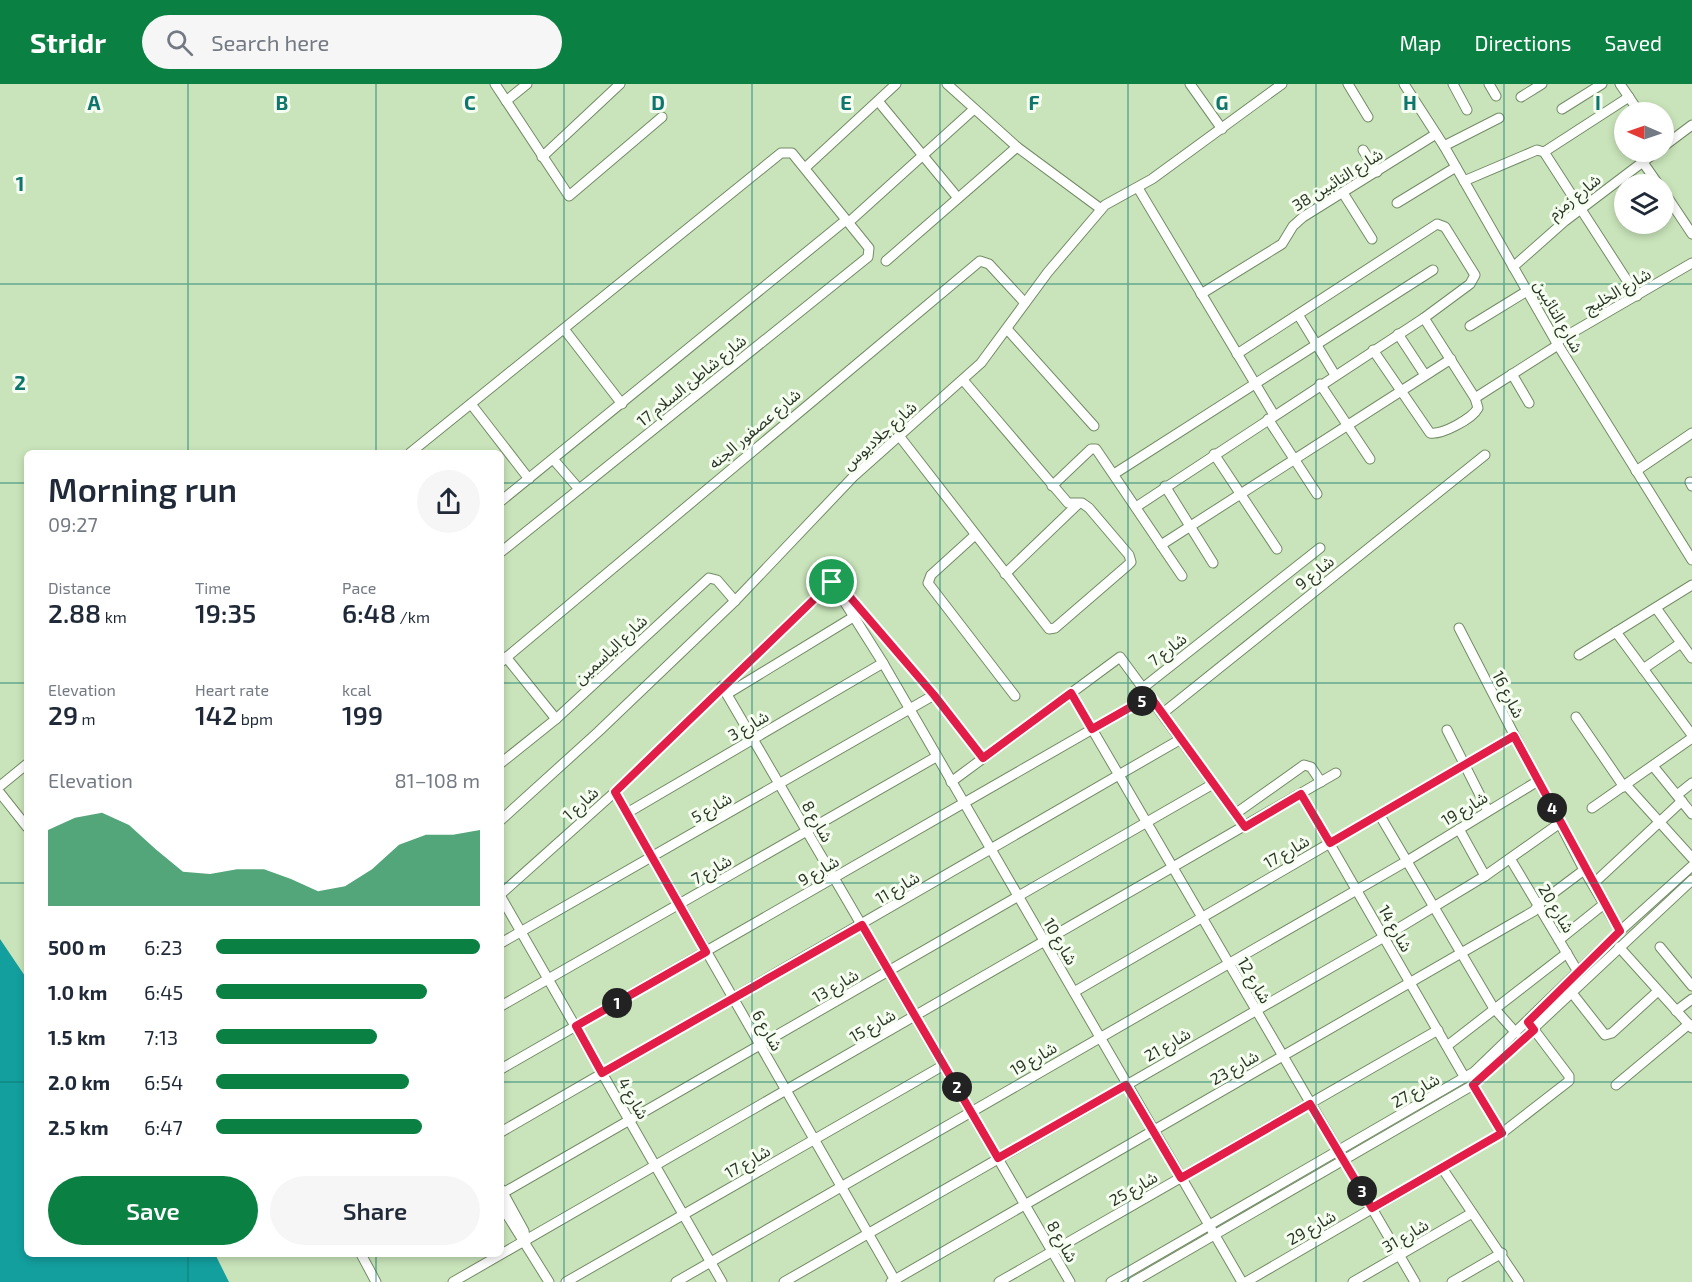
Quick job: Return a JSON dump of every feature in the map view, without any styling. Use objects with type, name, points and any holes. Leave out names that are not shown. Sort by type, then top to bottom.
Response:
[{"type":"street","points":[[495,84],[566,195],[571,196],[662,117]]},
{"type":"street","points":[[506,101],[527,84]]},
{"type":"street","points":[[542,157],[621,84]]},
{"type":"street","points":[[806,168],[896,84]]},
{"type":"street","points":[[947,84],[973,110],[1017,147],[1101,209]]},
{"type":"street","points":[[1190,84],[1222,129]]},
{"type":"street","name":"شارع جلاديوس","points":[[504,817],[598,732],[735,601],[854,477],[981,363],[1054,264],[1101,209],[1114,199],[1138,188],[1282,84]]},
{"type":"street","points":[[1348,84],[1368,117]]},
{"type":"street","name":"شارع التائبين","points":[[1404,84],[1444,146],[1557,344],[1692,560]]},
{"type":"street","points":[[1453,84],[1467,110]]},
{"type":"street","points":[[1490,84],[1496,96]]},
{"type":"street","points":[[1521,97],[1542,84]]},
{"type":"street","points":[[1562,109],[1602,84]]},
{"type":"street","points":[[1620,84],[1632,102]]},
{"type":"street","points":[[1544,152],[1629,97]]},
{"type":"street","points":[[878,101],[958,198]]},
{"type":"street","points":[[504,499],[848,221],[973,110]]},
{"type":"street","points":[[1444,146],[1499,118]]},
{"type":"street","points":[[1674,138],[1692,125]]},
{"type":"street","name":"شارع التائبين 38","points":[[1201,294],[1282,244],[1297,221],[1436,134]]},
{"type":"street","points":[[886,261],[1017,147]]},
{"type":"street","points":[[1363,150],[1377,172]]},
{"type":"street","points":[[1464,181],[1537,150],[1544,152],[1579,210],[1637,296]]},
{"type":"street","name":"شارع شاطئ السلام 17","points":[[504,550],[868,257],[869,248],[806,168],[792,153],[783,152],[564,329]]},
{"type":"street","name":"شارع زمزم","points":[[1513,267],[1579,210],[1641,162]]},
{"type":"street","points":[[1397,203],[1456,167]]},
{"type":"street","points":[[1138,188],[1255,384],[1295,460],[1317,494]]},
{"type":"street","points":[[1343,193],[1372,239]]},
{"type":"street","points":[[1674,207],[1692,234]]},
{"type":"street","points":[[1136,507],[1320,384],[1424,318],[1475,278],[1473,271],[1441,225],[1432,226],[1237,354]]},
{"type":"street","name":"شارع عصفور الجنه","points":[[504,659],[980,261],[989,264],[1025,303]]},
{"type":"street","name":"شارع الخليج","points":[[1475,398],[1557,344],[1692,263]]},
{"type":"street","points":[[1114,474],[1433,270]]},
{"type":"street","points":[[1470,326],[1527,291]]},
{"type":"street","points":[[1299,315],[1335,375]]},
{"type":"street","points":[[1373,350],[1426,430],[1433,434],[1477,412],[1475,398],[1424,318]]},
{"type":"street","points":[[414,450],[564,329],[622,404]]},
{"type":"street","points":[[1007,329],[1094,426]]},
{"type":"street","points":[[1398,334],[1425,375]]},
{"type":"street","points":[[1161,545],[1451,359]]},
{"type":"street","points":[[1512,374],[1529,403]]},
{"type":"street","points":[[900,437],[1045,625],[1052,629],[1128,565],[1131,562],[1129,555],[1086,504],[1068,503],[963,380]]},
{"type":"street","points":[[1320,384],[1370,459]]},
{"type":"street","points":[[471,404],[529,479]]},
{"type":"street","points":[[1636,471],[1692,433]]},
{"type":"street","points":[[1052,486],[1091,449],[1100,453],[1182,576]]},
{"type":"street","points":[[1214,454],[1277,549]]},
{"type":"street","name":"شارع 9","points":[[1163,713],[1485,455]]},
{"type":"street","points":[[553,459],[579,489]]},
{"type":"street","points":[[1165,486],[1213,563]]},
{"type":"street","points":[[1005,574],[1078,504]]},
{"type":"street","points":[[975,536],[931,575],[928,583],[1016,696]]},
{"type":"street","name":"شارع 7","points":[[951,782],[1120,657],[1144,687],[1320,548]]},
{"type":"street","name":"شارع الياسمين","points":[[504,758],[556,719],[709,578],[717,580],[735,601]]},
{"type":"street","points":[[832,582],[838,583],[934,695],[983,758]]},
{"type":"street","name":"شارع 10","points":[[832,582],[883,663],[1126,1085],[1244,1282]]},
{"type":"street","name":"شارع 1","points":[[504,893],[724,690],[832,582]]},
{"type":"street","points":[[1579,655],[1692,585]]},
{"type":"street","points":[[1656,608],[1692,658]]},
{"type":"street","points":[[724,690],[855,616]]},
{"type":"street","name":"شارع 16","points":[[1459,628],[1584,870],[1620,931]]},
{"type":"street","points":[[1592,808],[1653,766],[1691,732],[1616,632]]},
{"type":"street","points":[[1643,669],[1681,643]]},
{"type":"street","points":[[504,661],[556,719]]},
{"type":"street","name":"شارع 3","points":[[627,813],[883,663]]},
{"type":"street","points":[[1144,687],[1245,827]]},
{"type":"street","name":"شارع 8","points":[[724,690],[1070,1282]]},
{"type":"street","name":"شارع 12","points":[[1071,693],[1415,1282]]},
{"type":"street","name":"شارع 5","points":[[504,941],[934,695]]},
{"type":"street","name":"شارع 9","points":[[504,1067],[1150,696]]},
{"type":"street","points":[[1576,717],[1625,786],[1692,858]]},
{"type":"street","points":[[1447,730],[1488,811]]},
{"type":"street","name":"شارع 17","points":[[1074,992],[1514,736]]},
{"type":"street","name":"شارع 11","points":[[504,1129],[991,851],[1181,739]]},
{"type":"street","name":"شارع 7","points":[[504,1004],[936,757]]},
{"type":"street","points":[[1236,814],[1304,765],[1314,769],[1321,782]]},
{"type":"street","points":[[0,786],[24,766]]},
{"type":"street","points":[[1653,766],[1692,814]]},
{"type":"street","name":"شارع 15","points":[[504,1254],[916,1018],[1336,773]]},
{"type":"street","name":"شارع 19","points":[[676,1282],[1407,861],[1538,782]]},
{"type":"street","points":[[1593,884],[1659,822],[1692,783]]},
{"type":"street","name":"شارع 13","points":[[504,1190],[630,1120],[1214,784]]},
{"type":"street","name":"شارع 6","points":[[615,792],[894,1281]]},
{"type":"street","points":[[0,793],[24,823]]},
{"type":"street","name":"شارع 14","points":[[1301,794],[1465,1078]]},
{"type":"street","points":[[1379,814],[1493,1007],[1515,1034]]},
{"type":"street","name":"شارع 21","points":[[784,1282],[1384,937],[1511,860],[1560,824]]},
{"type":"street","points":[[1459,829],[1485,876]]},
{"type":"street","name":"شارع 20","points":[[1511,860],[1578,972]]},
{"type":"street","name":"شارع 27","points":[[1133,1282],[1216,1236],[1465,1078],[1528,1022],[1620,931],[1692,866]]},
{"type":"street","name":"شارع 23","points":[[894,1281],[1461,954],[1539,906],[1584,870]]},
{"type":"street","name":"شارع 27","points":[[1111,1282],[1210,1226],[1473,1085],[1692,880]]},
{"type":"street","name":"شارع 4","points":[[504,901],[722,1282]]},
{"type":"street","points":[[1559,940],[1604,903]]},
{"type":"street","points":[[1616,1085],[1690,1026],[1619,947]]},
{"type":"street","points":[[1660,947],[1692,986]]},
{"type":"street","points":[[1446,1046],[1493,1007],[1567,952]]},
{"type":"street","points":[[1572,993],[1605,1035],[1612,1033],[1658,991]]},
{"type":"street","points":[[1677,1011],[1692,999]]},
{"type":"street","name":"شارع 29","points":[[1244,1282],[1502,1133],[1569,1081],[1569,1076],[1528,1022]]},
{"type":"street","name":"شارع 25","points":[[999,1282],[1438,1030]]},
{"type":"street","name":"شارع 17","points":[[566,1282],[944,1065]]},
{"type":"street","points":[[1473,1085],[1502,1133]]},
{"type":"street","points":[[1442,1168],[1502,1253],[1519,1282]]},
{"type":"street","points":[[504,1195],[524,1231],[526,1242]]},
{"type":"street","points":[[504,1209],[549,1282]]},
{"type":"street","name":"شارع 31","points":[[1353,1282],[1472,1213]]},
{"type":"street","points":[[1452,1282],[1502,1253]]},
{"type":"street","points":[[363,1257],[376,1282]]},
{"type":"street","name":"شارع 15","points":[[453,1282],[499,1257]]},
{"type":"water","points":[[0,939],[24,975],[24,1257],[216,1257],[229,1282],[0,1282]]},
{"type":"route","points":[[832,582],[838,583],[934,695],[983,758],[1071,693],[1092,729],[1150,696],[1245,827],[1301,794],[1330,843],[1514,736],[1584,870],[1620,931],[1528,1022],[1534,1030],[1473,1085],[1502,1133],[1372,1208],[1310,1104],[1181,1178],[1126,1085],[998,1158],[862,925],[602,1073],[576,1026],[706,952],[615,792],[832,582]]}]
